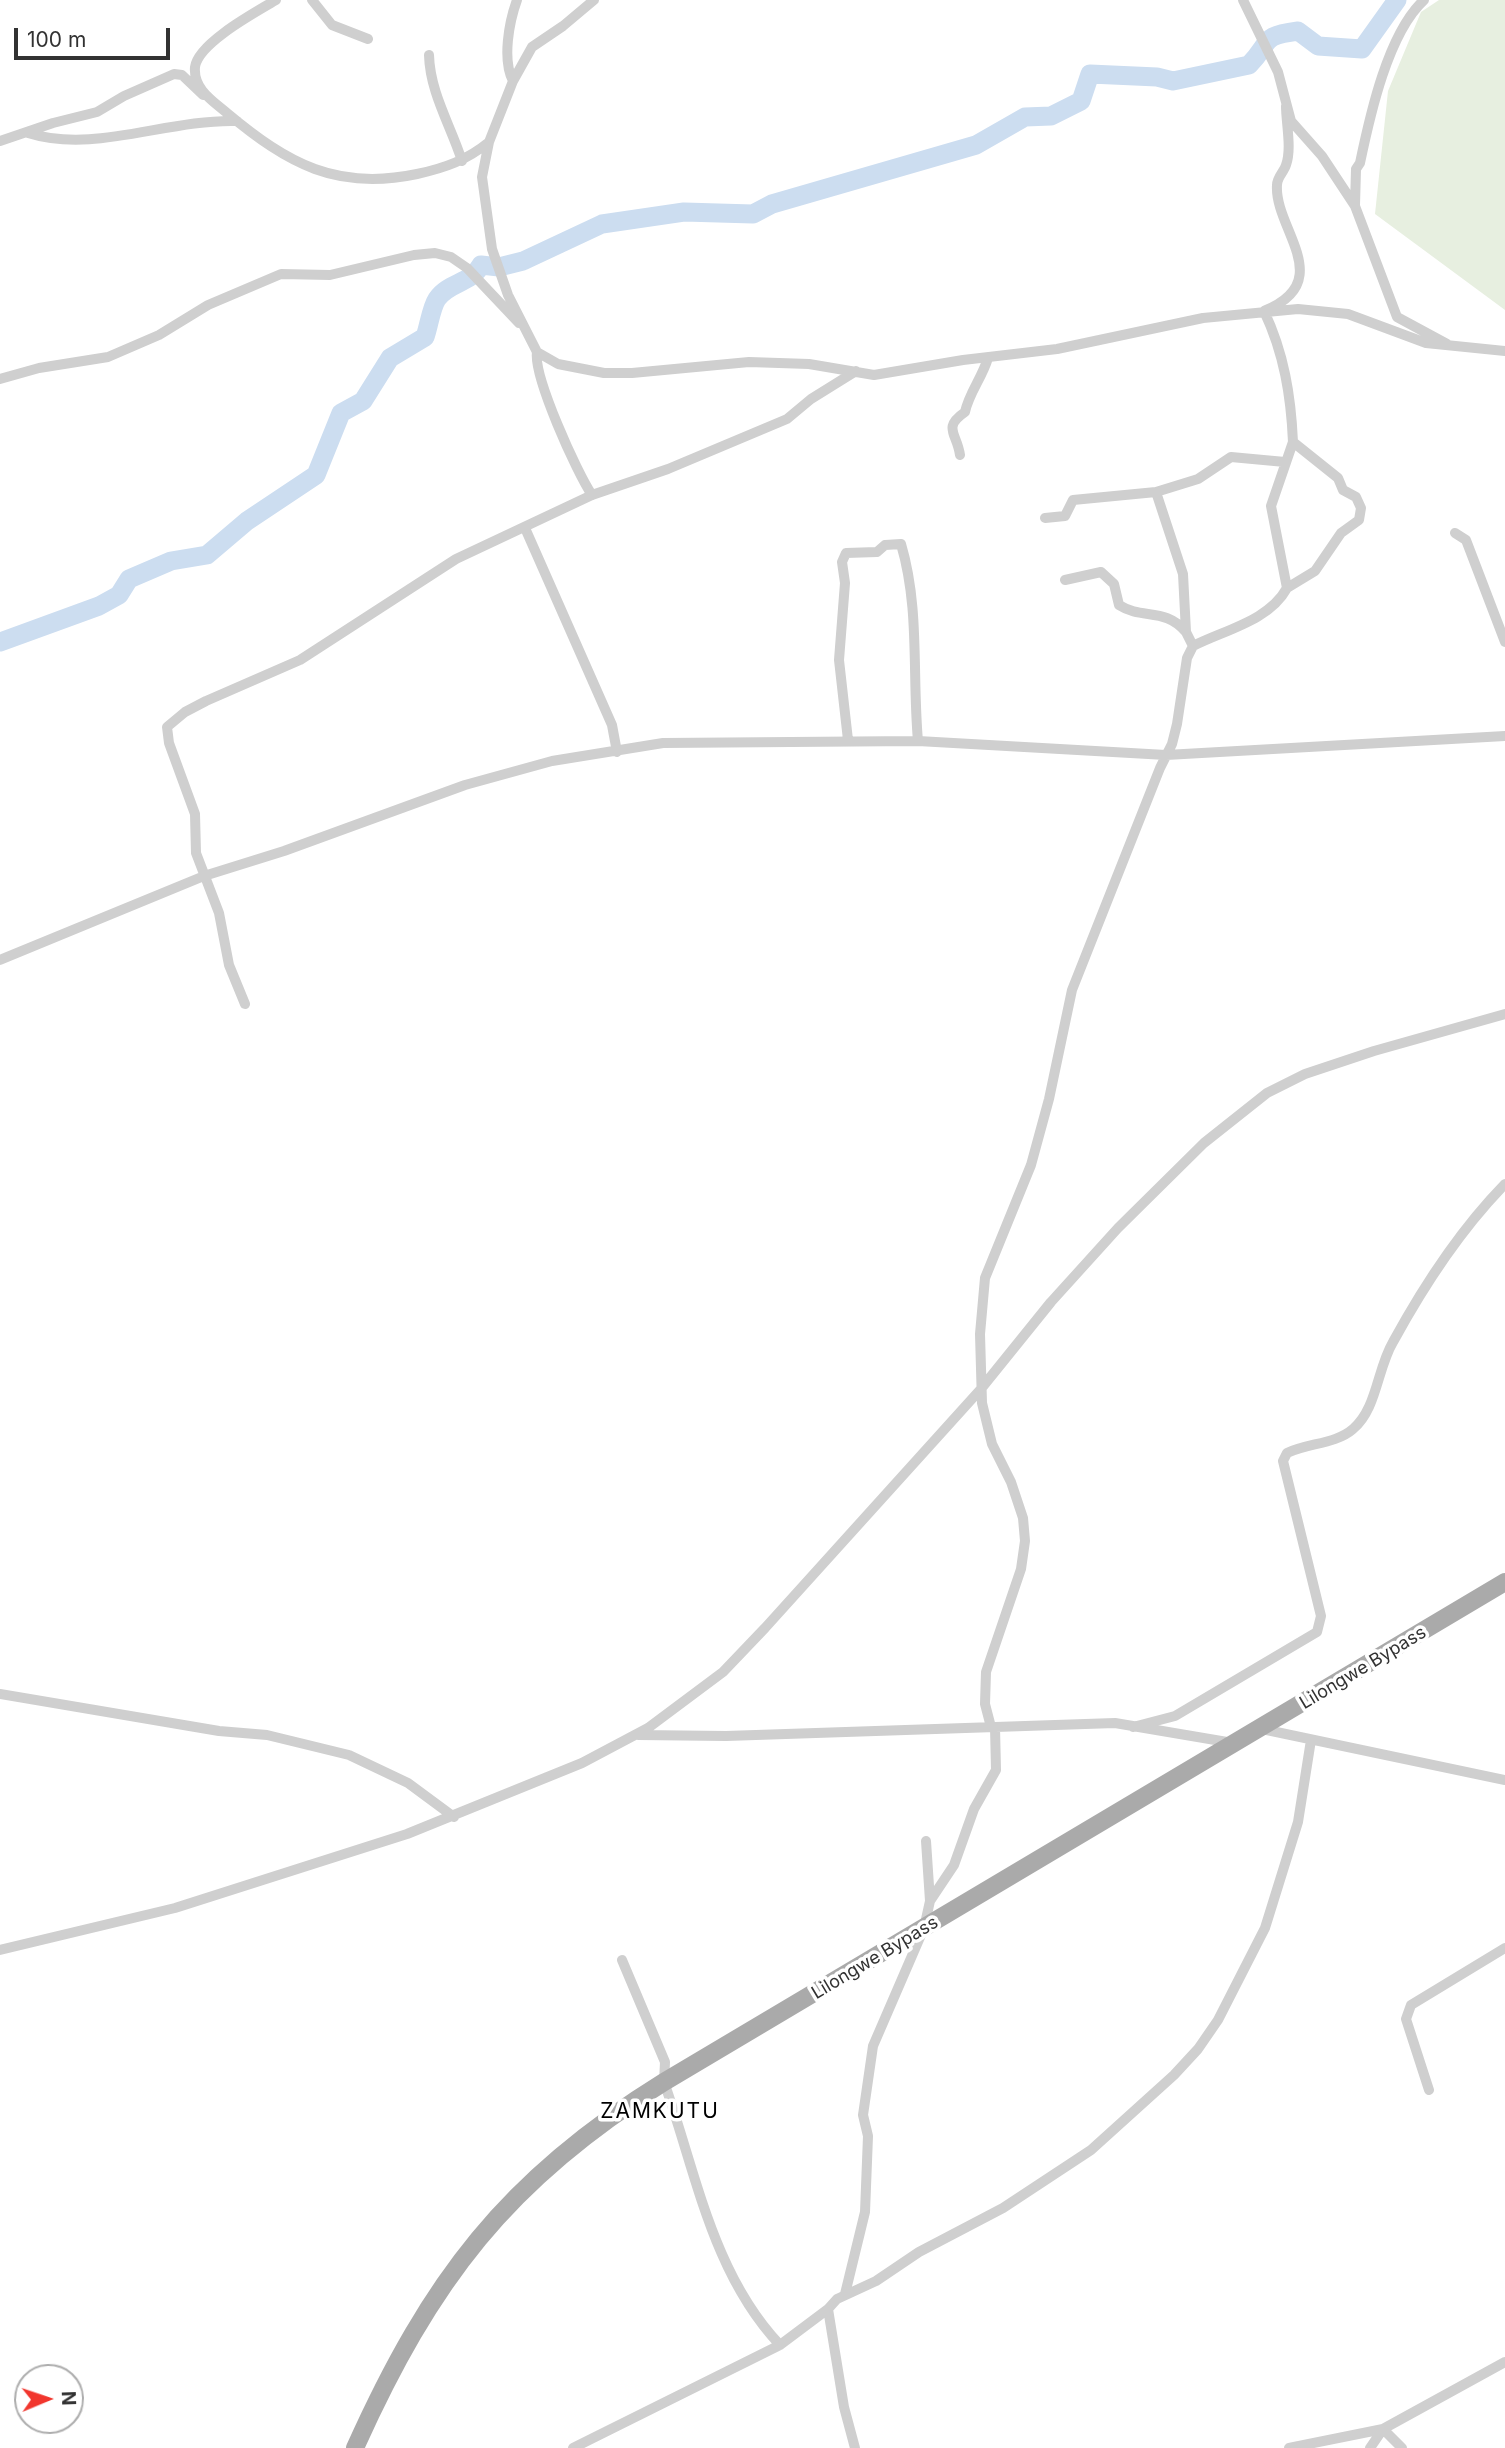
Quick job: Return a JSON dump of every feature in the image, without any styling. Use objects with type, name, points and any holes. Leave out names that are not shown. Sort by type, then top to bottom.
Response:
[{"type":"main road","name":"Lilongwe Bypass","points":[[355,2448],[411,2334],[458,2262],[505,2206],[578,2140],[664,2082],[1262,1729],[1505,1582]]},
{"type":"street","points":[[204,95],[195,64],[211,43],[276,0]]},
{"type":"street","points":[[312,0],[332,25],[368,39]]},
{"type":"street","points":[[513,81],[509,73],[509,46],[517,0]]},
{"type":"street","points":[[592,495],[558,426],[539,372],[537,352],[522,327],[492,249],[482,177],[489,142],[513,81],[531,47],[564,26],[594,0]]},
{"type":"street","points":[[1243,0],[1278,72],[1291,121],[1331,170],[1355,206],[1397,317],[1452,348]]},
{"type":"street","points":[[1355,206],[1356,169],[1392,54],[1413,10],[1424,0]]},
{"type":"street","points":[[429,55],[430,80],[450,123],[462,161]]},
{"type":"street","points":[[0,141],[97,112],[124,96],[174,74],[182,75],[237,121],[289,156],[344,179],[393,179],[462,161],[489,142]]},
{"type":"street","points":[[1264,311],[1290,296],[1299,273],[1295,242],[1278,194],[1277,182],[1286,165],[1288,150],[1286,106]]},
{"type":"street","points":[[28,133],[45,138],[85,142],[149,128],[237,121]]},
{"type":"street","points":[[1331,170],[1343,172],[1356,169]]},
{"type":"street","points":[[0,379],[40,368],[108,358],[159,335],[208,305],[281,274],[330,275],[425,254],[451,257],[467,268],[522,327]]},
{"type":"street","points":[[537,352],[558,364],[604,373],[661,371],[749,362],[809,364],[874,374],[1057,349],[1203,318],[1264,311],[1331,310],[1364,318],[1410,338],[1452,348],[1505,351]]},
{"type":"street","points":[[1264,311],[1286,373],[1293,442],[1271,506],[1287,588]]},
{"type":"street","points":[[960,455],[951,427],[954,420],[965,412],[968,398],[981,381],[988,358]]},
{"type":"street","points":[[245,1004],[229,965],[219,913],[195,853],[195,814],[169,743],[167,727],[185,712],[206,701],[300,660],[456,559],[592,495],[667,469],[787,419],[856,371]]},
{"type":"street","points":[[930,1901],[954,1865],[974,1809],[996,1770],[993,1727],[985,1704],[986,1672],[1021,1569],[1025,1528],[1011,1482],[992,1444],[980,1390],[980,1334],[989,1261],[1031,1165],[1049,1098],[1072,990],[1172,744],[1186,658],[1193,646],[1248,622],[1283,596],[1287,588],[1315,570],[1340,533],[1359,520],[1361,508],[1356,497],[1343,490],[1338,478],[1293,442]]},
{"type":"street","points":[[1045,518],[1065,516],[1073,500],[1156,492],[1198,480],[1231,457],[1285,462]]},
{"type":"street","points":[[1156,492],[1183,574],[1186,632]]},
{"type":"street","points":[[525,528],[612,725],[617,752]]},
{"type":"street","points":[[1455,533],[1466,540],[1505,642]]},
{"type":"street","points":[[848,740],[839,660],[845,583],[842,562],[846,553],[877,552],[885,545],[901,544],[909,573],[917,662],[918,741]]},
{"type":"street","points":[[1065,580],[1101,572],[1114,584],[1119,605],[1127,610],[1163,615],[1178,623],[1193,646]]},
{"type":"street","points":[[0,960],[204,876],[284,851],[484,779],[552,761],[686,741],[918,741],[1166,755],[1505,736]]},
{"type":"street","points":[[0,1950],[175,1908],[454,1816],[582,1763],[636,1735],[723,1672],[980,1390],[1051,1302],[1118,1228],[1204,1143],[1267,1093],[1335,1063],[1505,1014]]},
{"type":"street","points":[[1133,1727],[1175,1716],[1317,1632],[1321,1616],[1283,1461],[1287,1452],[1336,1438],[1351,1431],[1364,1418],[1393,1341],[1458,1241],[1505,1184]]},
{"type":"street","points":[[0,1694],[219,1731],[282,1738],[349,1755],[408,1783],[454,1816]]},
{"type":"street","points":[[636,1735],[726,1736],[1115,1723],[1236,1744]]},
{"type":"street","points":[[1262,1729],[1505,1780]]},
{"type":"street","points":[[573,2448],[780,2345],[845,2294],[876,2281],[919,2252],[1003,2208],[1075,2162],[1131,2115],[1198,2049],[1218,2020],[1265,1928],[1297,1822],[1311,1740]]},
{"type":"street","points":[[845,2294],[850,2284],[865,2212],[868,2136],[863,2115],[873,2046],[924,1928],[930,1901],[926,1841]]},
{"type":"street","points":[[1429,2090],[1406,2020],[1411,2005],[1505,1948]]},
{"type":"street","points":[[622,1959],[665,2062],[664,2082],[711,2231],[760,2323],[780,2345]]},
{"type":"street","points":[[828,2309],[844,2407],[856,2448]]},
{"type":"street","points":[[1289,2448],[1383,2429],[1505,2362]]},
{"type":"street","points":[[1370,2448],[1383,2429]]},
{"type":"street","points":[[1383,2429],[1402,2448]]},
{"type":"green space","points":[[1439,0],[1505,0],[1505,310],[1375,214],[1388,91],[1421,12]]},
{"type":"waterway","points":[[0,642],[99,606],[119,595],[129,579],[171,561],[207,555],[247,521],[316,475],[341,413],[363,401],[390,358],[425,337],[433,307],[442,293],[471,276],[481,265],[499,267],[523,261],[602,224],[684,212],[753,214],[772,204],[976,145],[1025,117],[1051,116],[1081,101],[1090,74],[1157,77],[1173,81],[1249,65],[1272,38],[1298,31],[1318,46],[1362,49],[1397,0]]},
{"type":"district","name":"ZAMKUTU","points":[[660,2112]]}]
